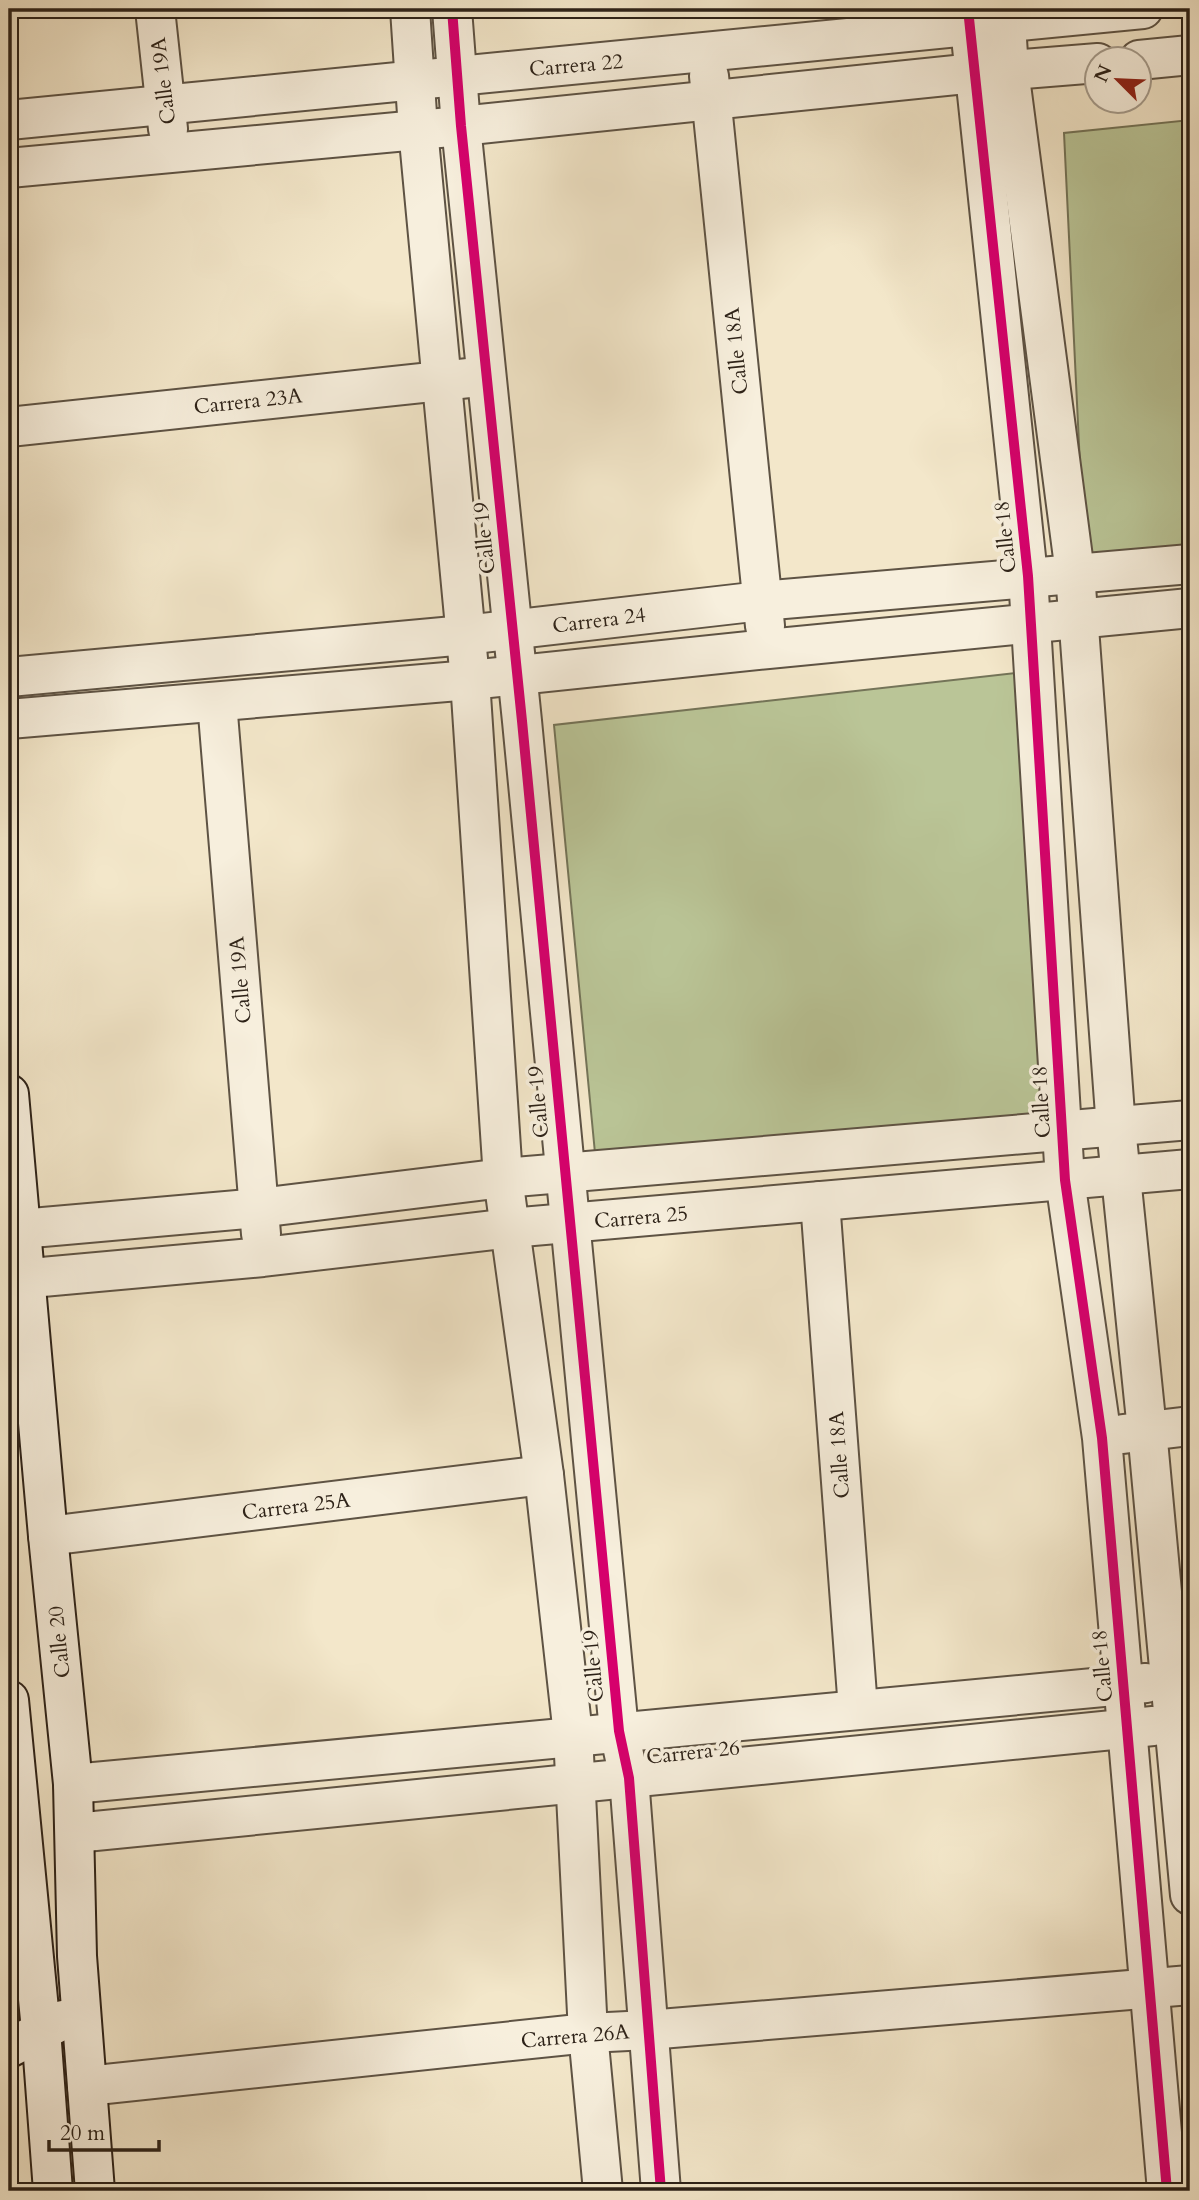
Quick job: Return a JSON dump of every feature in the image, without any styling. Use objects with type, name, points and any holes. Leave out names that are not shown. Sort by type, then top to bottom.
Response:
[{"type":"street","name":"Calle 19A","points":[[155,9],[164,106],[172,152]]},
{"type":"street","name":"Calle 19","points":[[410,9],[418,129],[470,680],[503,1178],[544,1475],[573,1735],[587,2033],[603,2191]]},
{"type":"street","name":"Calle 19","points":[[452,9],[461,126],[518,675],[619,1731],[629,1778],[661,2191]]},
{"type":"street","name":"Carrera 22","points":[[9,120],[707,53],[987,16],[1143,9]]},
{"type":"street","name":"Calle 18","points":[[987,16],[1028,576],[1065,1180],[1102,1438],[1167,2191]]},
{"type":"street","name":"Calle 18A","points":[[707,53],[768,649]]},
{"type":"street","points":[[1154,59],[1190,55]]},
{"type":"street","points":[[9,168],[1084,64]]},
{"type":"street","name":"Calle 18","points":[[992,71],[1076,573],[1077,618],[1116,1128],[1147,1430],[1180,1679],[1190,1895]]},
{"type":"street","name":"Carrera 23A","points":[[9,427],[443,379],[487,377]]},
{"type":"street","name":"Carrera 24","points":[[9,677],[513,631],[761,601],[1190,564]]},
{"type":"street","points":[[9,719],[470,680],[1190,608]]},
{"type":"street","name":"Calle 19A","points":[[217,702],[262,1257]]},
{"type":"street","name":"Calle 20","points":[[9,1094],[17,1279],[48,1536],[73,1784],[77,1956],[95,2191]]},
{"type":"street","points":[[15,1229],[259,1208],[503,1178],[1063,1133],[1190,1120]]},
{"type":"street","name":"Carrera 25","points":[[17,1279],[262,1257],[510,1228],[1190,1169]]},
{"type":"street","name":"Calle 18A","points":[[820,1201],[858,1709]]},
{"type":"street","points":[[1102,1438],[1190,1426]]},
{"type":"street","name":"Carrera 25A","points":[[48,1536],[544,1475]]},
{"type":"street","name":"Carrera 26","points":[[73,1784],[1180,1679]]},
{"type":"street","points":[[9,1700],[22,1982],[41,2029],[53,2191]]},
{"type":"street","name":"Carrera 26","points":[[75,1833],[1182,1723]]},
{"type":"street","points":[[22,1982],[77,1956]]},
{"type":"street","name":"Carrera 26A","points":[[87,2086],[587,2033],[1190,1985]]},
{"type":"street","points":[[9,2048],[41,2029],[81,2011]]},
{"type":"green space","points":[[1190,120],[1190,580],[1086,590],[1064,133]]},
{"type":"green space","points":[[1024,672],[1058,1128],[597,1174],[554,725]]},
{"type":"cycle path","points":[[452,9],[461,126],[522,721],[619,1731],[629,1778],[661,2191]]},
{"type":"cycle path","points":[[968,9],[1028,576],[1065,1180],[1102,1438],[1167,2191]]}]
